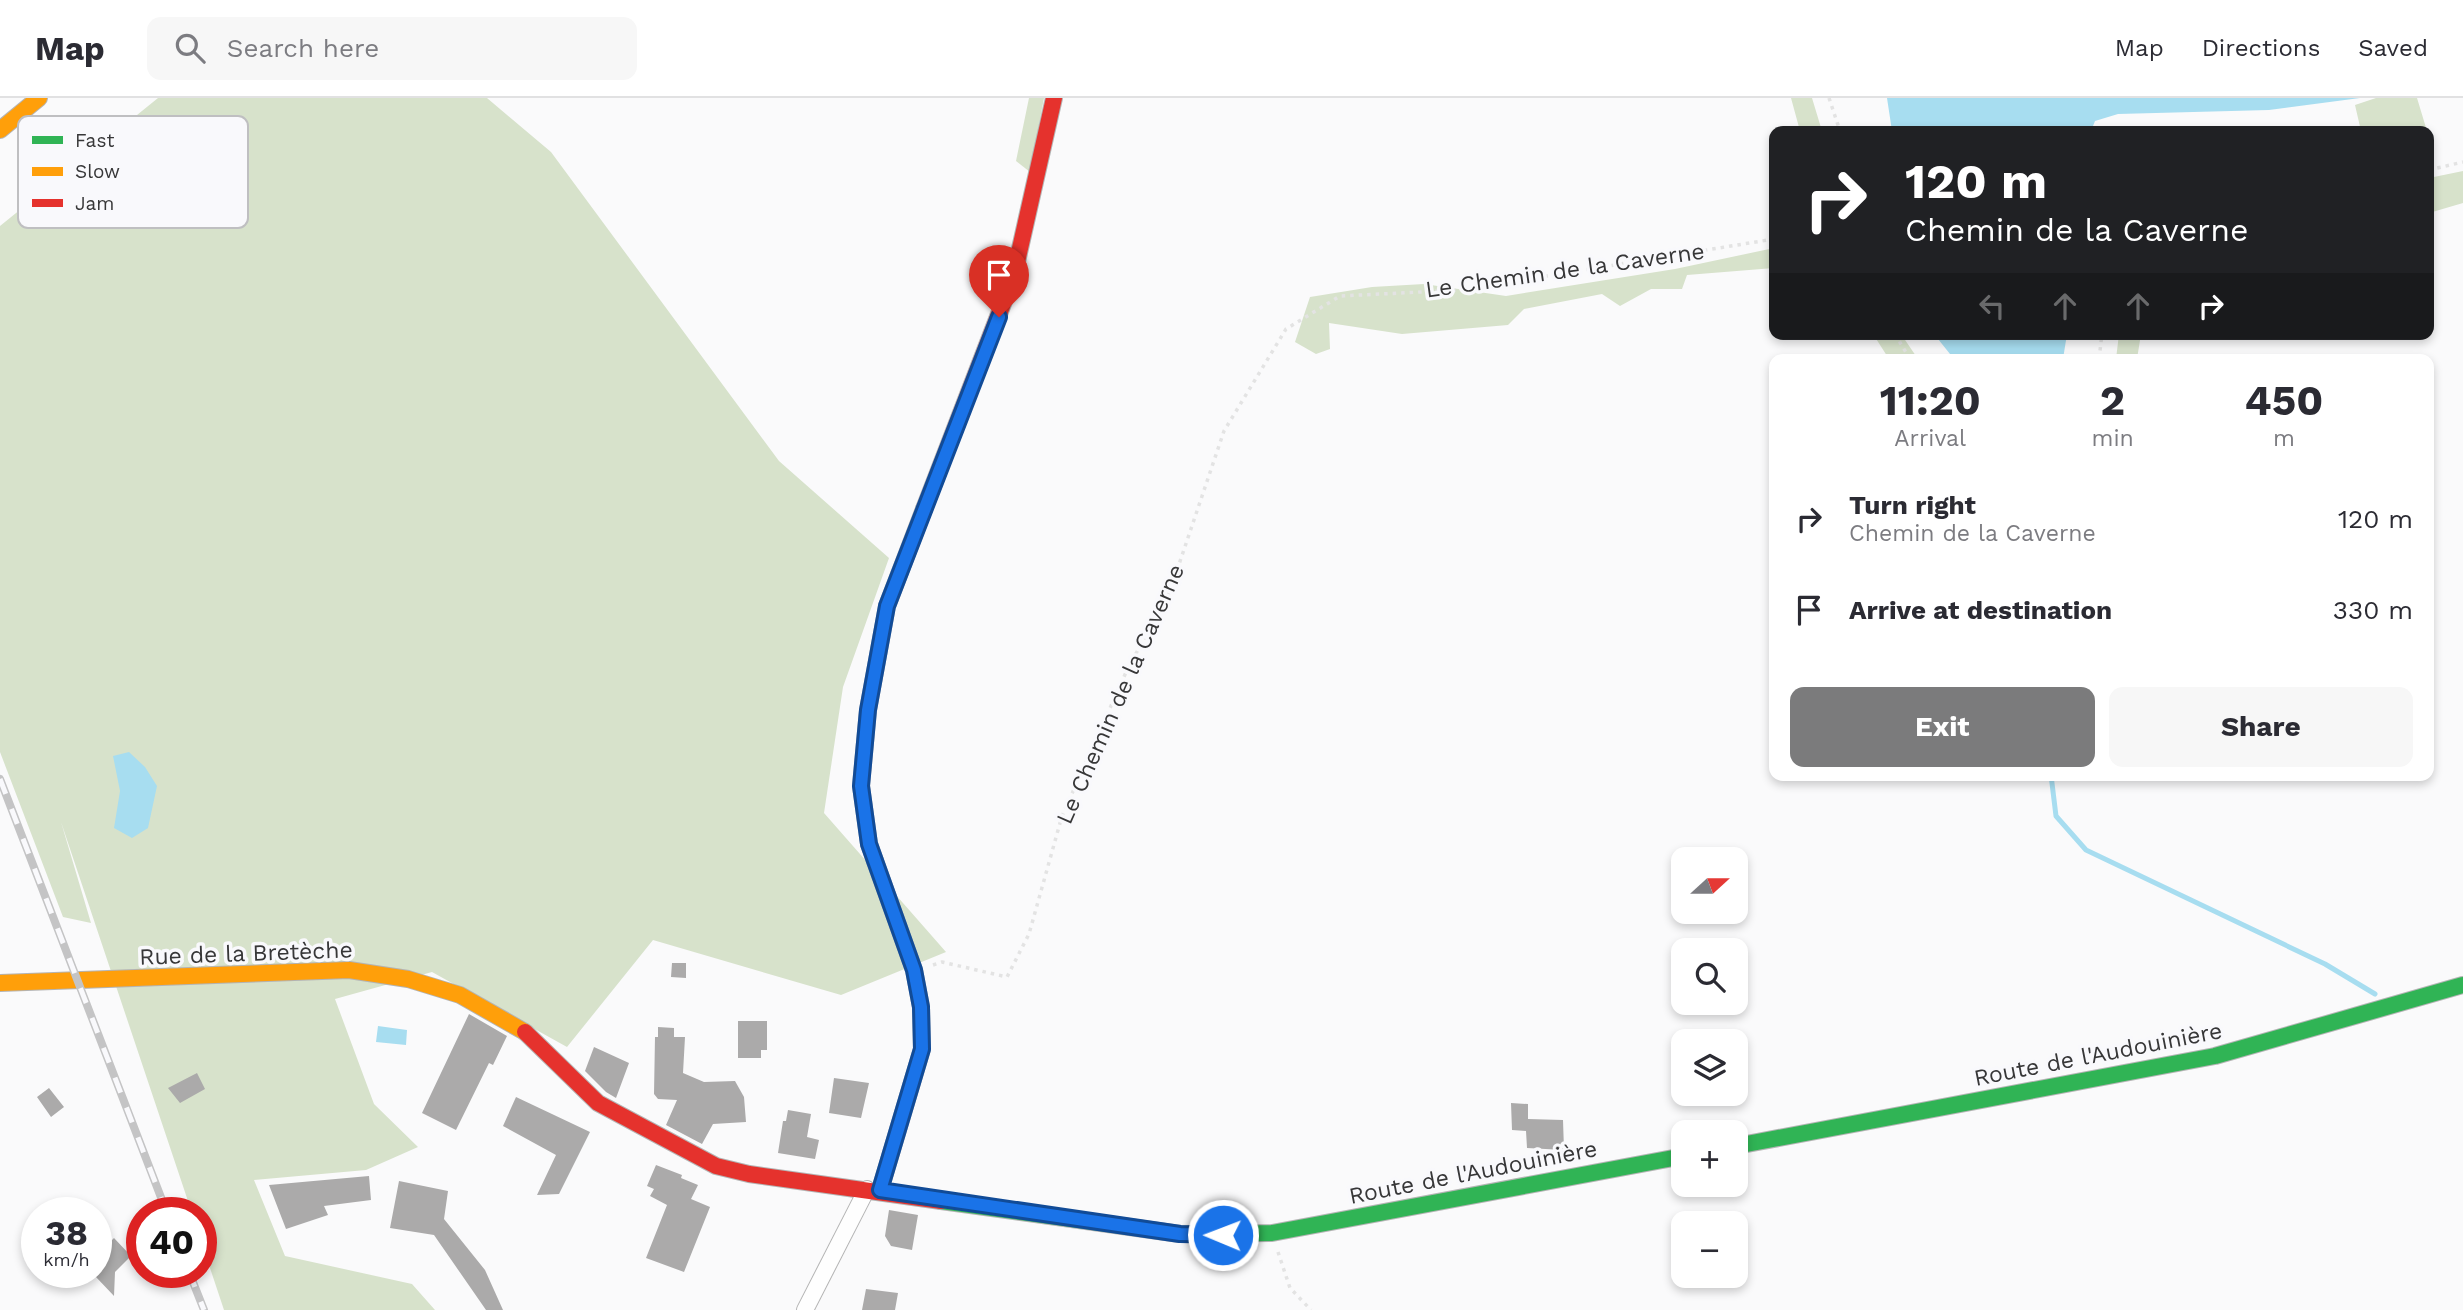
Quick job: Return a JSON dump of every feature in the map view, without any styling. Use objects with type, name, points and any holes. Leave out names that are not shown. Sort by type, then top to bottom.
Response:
[{"type":"main road","points":[[0,130],[38,98]]},
{"type":"main road","points":[[874,1189],[922,1049],[921,1007],[914,970],[869,844],[861,786],[868,710],[887,606],[1014,275],[1054,98]]},
{"type":"main road","name":"Rue de la Bretèche","points":[[0,982],[349,970],[408,979],[460,995],[495,1013],[530,1035],[598,1103],[716,1166],[749,1174],[874,1189],[1180,1234],[1272,1233]]},
{"type":"main road","name":"Route de l'Audouinière","points":[[1748,1144],[2215,1056],[2463,985]]},
{"type":"main road","name":"Route de l'Audouinière","points":[[1272,1233],[1671,1158]]},
{"type":"street","points":[[805,1310],[874,1189]]},
{"type":"path","points":[[1829,98],[1838,126]]},
{"type":"path","points":[[2434,169],[2463,162]]},
{"type":"path","name":"Le Chemin de la Caverne","points":[[914,970],[942,962],[1007,977],[1029,934],[1062,816],[1128,670],[1170,591],[1224,431],[1286,329],[1340,296],[1461,289],[1769,240]]},
{"type":"path","points":[[1272,1233],[1290,1288],[1311,1310]]},
{"type":"green space","points":[[158,98],[487,98],[551,152],[779,461],[889,558],[843,687],[824,813],[946,952],[841,995],[653,940],[567,1047],[432,972],[335,999],[374,1104],[418,1147],[366,1170],[254,1180],[285,1256],[412,1284],[435,1310],[224,1310],[217,1288],[217,1197],[187,1197],[61,822],[91,923],[63,917],[0,752],[0,226],[18,211],[18,228],[248,228],[248,116],[136,116]]},
{"type":"green space","points":[[1029,98],[1044,98],[1030,172],[1016,161]]},
{"type":"green space","points":[[1791,98],[1812,98],[1820,126],[1799,126]]},
{"type":"green space","points":[[2376,98],[2417,98],[2425,126],[2360,126],[2355,105]]},
{"type":"green space","points":[[2463,171],[2463,203],[2434,212],[2434,177]]},
{"type":"green space","points":[[1769,249],[1769,268],[1687,275],[1682,289],[1651,289],[1620,306],[1602,294],[1524,309],[1508,325],[1402,334],[1329,323],[1330,349],[1316,354],[1295,342],[1310,297],[1372,287],[1424,284],[1506,296],[1675,269]]},
{"type":"green space","points":[[1877,340],[1905,340],[1915,354],[1886,354]]},
{"type":"green space","points":[[2118,340],[2140,340],[2138,354],[2117,354]]},
{"type":"water","points":[[1887,98],[2360,98],[2269,110],[2118,114],[2095,121],[2093,126],[1891,126]]},
{"type":"water","points":[[1939,340],[2066,340],[2064,354],[1950,354]]},
{"type":"water","points":[[129,752],[145,767],[157,786],[148,828],[132,838],[114,828],[120,791],[113,756]]},
{"type":"water","points":[[378,1026],[407,1030],[406,1045],[376,1042]]},
{"type":"building","points":[[672,963],[686,963],[686,978],[671,977]]},
{"type":"building","points":[[469,1014],[507,1036],[493,1065],[489,1063],[456,1130],[422,1113]]},
{"type":"building","points":[[738,1021],[767,1021],[767,1050],[761,1050],[761,1058],[738,1058]]},
{"type":"building","points":[[658,1027],[674,1028],[674,1037],[685,1037],[683,1073],[704,1082],[735,1081],[744,1097],[746,1122],[713,1124],[702,1144],[666,1125],[677,1100],[658,1099],[654,1094],[655,1037],[658,1037]]},
{"type":"building","points":[[594,1047],[629,1063],[616,1098],[585,1071]]},
{"type":"building","points":[[197,1073],[205,1089],[180,1103],[168,1088]]},
{"type":"building","points":[[834,1078],[869,1083],[861,1118],[829,1113]]},
{"type":"building","points":[[49,1088],[64,1107],[51,1117],[37,1097]]},
{"type":"building","points":[[516,1097],[590,1132],[559,1194],[537,1195],[556,1155],[503,1126]]},
{"type":"building","points":[[1511,1103],[1528,1104],[1528,1119],[1563,1120],[1564,1150],[1527,1148],[1526,1131],[1512,1130]]},
{"type":"building","points":[[788,1110],[811,1114],[807,1137],[819,1140],[815,1159],[778,1153],[783,1121],[786,1121]]},
{"type":"building","points":[[656,1165],[682,1175],[681,1178],[698,1185],[691,1199],[710,1207],[684,1272],[646,1258],[667,1205],[650,1196],[654,1189],[647,1186]]},
{"type":"building","points":[[369,1176],[371,1200],[324,1206],[328,1215],[286,1229],[269,1185]]},
{"type":"building","points":[[399,1181],[448,1191],[444,1219],[485,1270],[503,1310],[486,1310],[434,1235],[390,1228]]},
{"type":"building","points":[[889,1210],[918,1215],[912,1250],[891,1246],[885,1236]]},
{"type":"building","points":[[114,1238],[126,1251],[126,1261],[115,1272],[114,1296],[106,1288],[112,1288]]},
{"type":"building","points":[[866,1289],[898,1293],[895,1310],[862,1310]]},
{"type":"waterway","points":[[2052,781],[2056,816],[2086,850],[2325,964],[2375,994]]},
{"type":"railway","points":[[0,779],[161,1197]]},
{"type":"railway","points":[[195,1288],[204,1310]]},
{"type":"traffic: fast","points":[[1748,1144],[2215,1056],[2463,985]]},
{"type":"traffic: fast","points":[[941,1201],[1180,1234],[1272,1233],[1671,1158]]},
{"type":"traffic: slow","points":[[0,130],[39,98]]},
{"type":"traffic: slow","points":[[875,861],[869,844],[861,786],[868,710],[887,606],[924,509]]},
{"type":"traffic: slow","points":[[0,983],[349,970],[408,979],[460,995],[525,1032]]},
{"type":"traffic: jam","points":[[924,509],[1014,275],[1054,98]]},
{"type":"traffic: jam","points":[[875,861],[914,970],[921,1007],[922,1049],[880,1190]]},
{"type":"traffic: jam","points":[[525,1032],[598,1103],[716,1166],[749,1174],[941,1201]]},
{"type":"route","points":[[999,317],[937,471],[887,606],[868,710],[861,786],[869,844],[914,970],[921,1007],[922,1049],[880,1190],[1180,1234],[1223,1235]]}]
